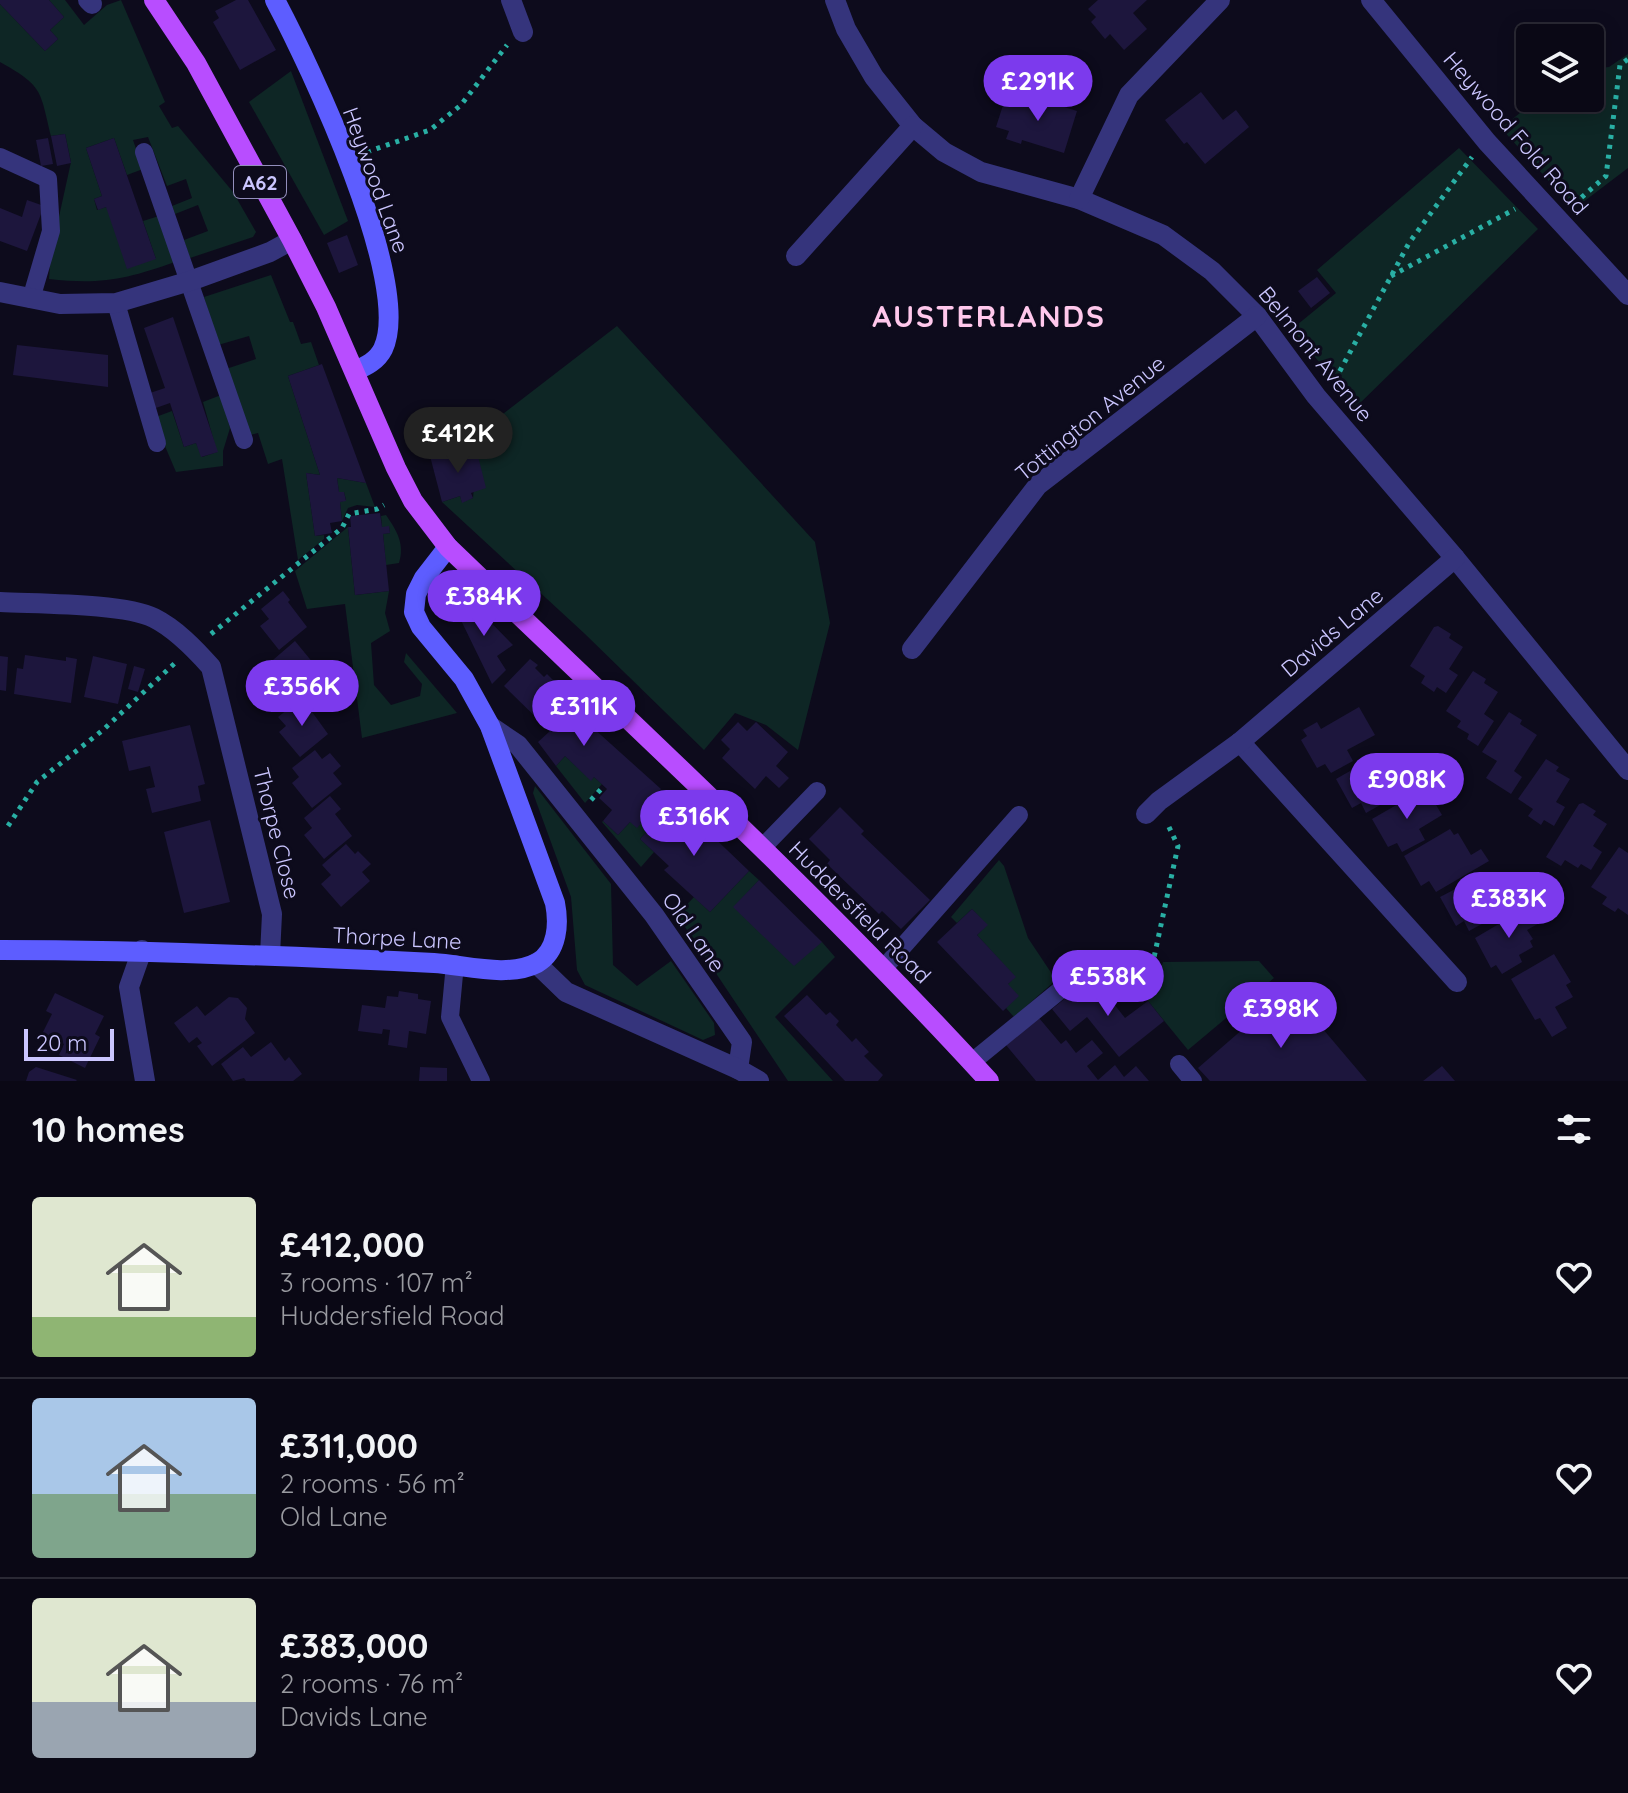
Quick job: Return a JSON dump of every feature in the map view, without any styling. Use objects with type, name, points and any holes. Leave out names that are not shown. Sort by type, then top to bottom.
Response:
[{"type":"main road","name":"Huddersfield Road","points":[[154,0],[196,63],[292,240],[413,501],[448,547],[762,848],[989,1081]]},
{"type":"street","name":"Heywood Lane","points":[[275,0],[298,42],[351,170],[383,271],[390,319],[383,349],[371,363],[355,371]]},
{"type":"street","points":[[511,0],[523,32]]},
{"type":"street","name":"Belmont Avenue","points":[[835,0],[846,29],[874,77],[913,126],[944,152],[981,172],[1079,199],[1163,235],[1212,271],[1257,316],[1316,396],[1455,558],[1628,770]]},
{"type":"street","name":"Heywood Fold Road","points":[[1371,0],[1487,142],[1628,295]]},
{"type":"street","points":[[1079,199],[1129,95],[1216,1]]},
{"type":"street","points":[[796,256],[913,126]]},
{"type":"street","points":[[0,292],[60,304],[116,303],[190,281],[270,252],[292,240]]},
{"type":"street","name":"Tottington Avenue","points":[[912,649],[1038,485],[1257,316]]},
{"type":"street","name":"Old Lane","points":[[448,547],[424,578],[416,594],[414,612],[421,627],[464,679],[490,726],[555,903],[559,925],[546,955],[536,963]]},
{"type":"street","name":"Davids Lane","points":[[1153,808],[1240,742],[1455,558]]},
{"type":"street","name":"Thorpe Close","points":[[0,602],[115,610],[153,618],[194,648],[211,667],[272,914],[270,955]]},
{"type":"street","name":"Old Lane","points":[[490,726],[518,745],[654,915],[742,1042],[738,1069]]},
{"type":"street","points":[[1240,742],[1457,982]]},
{"type":"street","name":"Thorpe Lane","points":[[0,950],[142,950],[270,955],[455,964],[512,970],[536,963]]},
{"type":"street","points":[[142,950],[129,987],[145,1081]]},
{"type":"street","points":[[536,963],[566,992],[759,1081]]},
{"type":"lane","points":[[144,152],[244,440]]},
{"type":"lane","points":[[0,157],[48,179],[51,231],[31,299]]},
{"type":"lane","points":[[116,303],[157,443]]},
{"type":"lane","points":[[762,848],[817,791]]},
{"type":"lane","points":[[883,969],[1019,815]]},
{"type":"lane","points":[[455,964],[450,1017],[481,1081]]},
{"type":"lane","points":[[972,1062],[1064,987]]},
{"type":"lane","points":[[1179,1064],[1193,1081]]},
{"type":"path","points":[[360,154],[430,130],[461,105],[501,50],[523,32]]},
{"type":"path","points":[[1557,217],[1606,176],[1620,65],[1628,59]]},
{"type":"path","points":[[1316,396],[1335,380],[1409,243],[1470,158],[1487,142]]},
{"type":"path","points":[[1390,277],[1512,212],[1533,193]]},
{"type":"path","points":[[1064,987],[1061,978],[1083,959],[1153,962],[1178,846],[1163,815],[1153,808]]},
{"type":"green space","points":[[49,0],[65,0],[84,25],[107,5],[121,0],[165,102],[159,106],[172,128],[178,126],[233,192],[256,232],[253,237],[190,258],[184,240],[208,231],[198,205],[175,214],[172,206],[192,198],[186,179],[167,186],[148,137],[133,140],[143,169],[127,175],[114,138],[86,148],[102,196],[94,199],[97,210],[106,207],[156,259],[143,221],[159,216],[175,262],[114,279],[49,279],[51,253],[71,162],[65,134],[51,136],[38,91],[25,77],[0,62],[0,4],[45,51],[58,39],[50,30],[64,17]]},
{"type":"green space","points":[[1628,54],[1628,168],[1574,209],[1501,128],[1521,112],[1604,112],[1604,68]]},
{"type":"green space","points":[[291,71],[348,221],[324,235],[249,102]]},
{"type":"green space","points":[[1459,148],[1538,229],[1356,407],[1292,329],[1336,293],[1317,270]]},
{"type":"green space","points":[[271,275],[301,344],[311,342],[319,365],[288,376],[320,475],[306,473],[315,536],[324,535],[324,539],[298,560],[282,459],[268,464],[258,433],[250,435],[226,369],[256,359],[249,336],[218,345],[204,297]]},
{"type":"green space","points":[[617,326],[815,542],[830,623],[798,750],[766,725],[735,713],[704,750],[585,634],[442,502],[460,496],[462,502],[473,498],[477,452],[495,446],[486,427]]},
{"type":"green space","points":[[221,395],[230,428],[223,451],[223,466],[176,472],[153,418],[172,411],[184,447],[196,443],[202,457],[217,452],[203,402]]},
{"type":"green space","points":[[337,478],[366,483],[375,507],[357,505],[348,508],[342,521],[340,502],[346,500],[344,492],[339,492]]},
{"type":"green space","points":[[386,515],[397,532],[401,550],[399,563],[386,565],[383,534],[390,533],[389,527],[382,527],[381,516]]},
{"type":"green space","points":[[348,527],[355,595],[389,591],[385,613],[390,631],[371,643],[374,685],[391,705],[420,696],[422,684],[404,662],[406,653],[457,713],[362,738],[345,604],[307,609],[295,571]]},
{"type":"green space","points":[[565,756],[591,780],[594,777],[602,784],[585,803],[556,766]]},
{"type":"green space","points":[[535,786],[611,884],[613,965],[637,986],[671,961],[714,1023],[715,1035],[703,1040],[585,985],[577,970],[571,897],[533,793]]},
{"type":"green space","points":[[659,791],[670,799],[665,805],[669,808],[640,839],[654,852],[641,867],[602,822],[618,835],[630,822],[647,817],[641,811]]},
{"type":"green space","points":[[999,860],[1004,866],[1028,938],[1056,980],[1014,1017],[1006,1008],[1008,984],[1015,977],[977,935],[987,925],[972,909],[957,923],[951,917]]},
{"type":"green space","points":[[749,871],[759,880],[734,907],[822,942],[835,957],[775,1017],[833,1081],[788,1081],[677,915],[694,897],[710,912]]},
{"type":"green space","points":[[1259,961],[1274,978],[1188,1050],[1148,1001],[1163,962]]},
{"type":"building","points":[[0,0],[49,0],[64,17],[50,30],[58,39],[45,51],[0,4]]},
{"type":"building","points":[[236,0],[248,0],[276,50],[240,70],[213,22],[219,18],[215,11]]},
{"type":"building","points":[[1098,0],[1147,0],[1133,13],[1147,29],[1124,50],[1110,34],[1105,39],[1091,22],[1096,17],[1088,9]]},
{"type":"building","points":[[1201,92],[1223,120],[1236,110],[1249,127],[1205,164],[1165,120]]},
{"type":"building","points":[[1026,95],[1077,111],[1064,153],[1022,140],[1021,144],[1006,139],[1009,131],[996,127],[1004,102],[1022,107]]},
{"type":"building","points":[[65,134],[71,163],[57,166],[51,136]]},
{"type":"building","points":[[48,138],[53,164],[41,166],[36,140]]},
{"type":"building","points":[[114,138],[156,259],[127,269],[106,207],[98,210],[94,199],[102,196],[86,148]]},
{"type":"building","points":[[27,200],[44,206],[27,251],[0,241],[0,208],[22,217]]},
{"type":"building","points":[[347,235],[358,265],[339,273],[327,243]]},
{"type":"building","points":[[1317,277],[1330,293],[1311,308],[1298,291]]},
{"type":"building","points":[[173,317],[218,452],[201,457],[196,443],[184,447],[170,403],[153,409],[147,394],[165,388],[144,328]]},
{"type":"building","points":[[17,345],[108,355],[108,387],[13,375]]},
{"type":"building","points":[[322,364],[366,483],[337,478],[339,492],[344,492],[346,501],[340,502],[342,521],[330,523],[332,533],[315,536],[306,473],[320,475],[288,376]]},
{"type":"building","points":[[477,452],[486,488],[471,493],[473,498],[462,503],[460,496],[442,502],[430,456]]},
{"type":"building","points":[[380,513],[382,527],[389,526],[390,533],[383,534],[389,591],[355,595],[348,527],[351,527],[350,516]]},
{"type":"building","points":[[283,591],[307,627],[279,650],[260,626],[269,619],[261,609]]},
{"type":"building","points":[[466,597],[513,645],[497,656],[506,670],[492,684],[454,606]]},
{"type":"building","points":[[1438,626],[1463,647],[1449,669],[1458,675],[1446,693],[1437,687],[1434,692],[1421,683],[1425,676],[1410,666],[1434,627]]},
{"type":"building","points":[[295,641],[323,675],[287,706],[266,682],[274,676],[266,666]]},
{"type":"building","points":[[25,655],[66,661],[66,657],[77,659],[71,703],[14,694],[17,668],[23,669]]},
{"type":"building","points":[[0,656],[8,657],[6,691],[0,690]]},
{"type":"building","points":[[93,656],[127,664],[118,704],[84,697]]},
{"type":"building","points":[[530,659],[538,665],[535,668],[544,677],[547,674],[553,680],[550,683],[559,693],[562,690],[567,695],[565,698],[575,707],[572,709],[661,789],[641,811],[647,817],[637,828],[630,822],[618,835],[603,821],[612,810],[599,798],[607,789],[594,777],[591,781],[565,756],[556,766],[538,742],[550,731],[504,686]]},
{"type":"building","points":[[134,666],[145,669],[138,692],[128,689]]},
{"type":"building","points":[[1473,671],[1498,692],[1484,714],[1494,721],[1478,746],[1467,739],[1469,734],[1457,727],[1461,721],[1446,711]]},
{"type":"building","points":[[302,698],[328,734],[300,757],[279,732],[286,726],[278,717]]},
{"type":"building","points":[[1359,707],[1375,735],[1347,750],[1353,761],[1331,773],[1325,764],[1317,768],[1301,740],[1307,736],[1303,730],[1317,722],[1321,729]]},
{"type":"building","points":[[1509,712],[1537,735],[1514,771],[1522,777],[1511,794],[1486,778],[1497,761],[1482,752]]},
{"type":"building","points":[[738,722],[747,731],[756,722],[788,752],[776,766],[789,778],[779,788],[766,776],[755,789],[722,758],[730,749],[721,740]]},
{"type":"building","points":[[190,725],[205,784],[198,786],[201,801],[152,813],[146,789],[155,787],[150,766],[129,771],[122,741]]},
{"type":"building","points":[[315,750],[322,759],[330,753],[341,766],[333,773],[342,784],[312,808],[292,783],[299,777],[292,768]]},
{"type":"building","points":[[1380,754],[1395,783],[1383,790],[1389,800],[1366,813],[1361,803],[1352,808],[1336,779]]},
{"type":"building","points":[[1546,759],[1559,767],[1556,771],[1570,779],[1556,802],[1565,807],[1554,826],[1544,820],[1541,825],[1528,816],[1533,809],[1518,799]]},
{"type":"building","points":[[1426,788],[1442,815],[1419,829],[1425,840],[1402,852],[1397,843],[1388,847],[1372,819]]},
{"type":"building","points":[[330,796],[341,809],[335,814],[352,836],[324,859],[304,835],[312,828],[304,818]]},
{"type":"building","points":[[1583,803],[1596,811],[1593,815],[1607,824],[1593,846],[1602,852],[1591,870],[1581,864],[1578,868],[1565,860],[1561,866],[1546,857],[1579,804]]},
{"type":"building","points":[[672,805],[700,831],[704,828],[749,871],[710,912],[664,870],[669,866],[640,839]]},
{"type":"building","points":[[840,807],[864,831],[861,834],[930,900],[901,929],[882,911],[879,914],[827,864],[830,860],[809,839]]},
{"type":"building","points":[[210,820],[230,902],[184,913],[164,832]]},
{"type":"building","points":[[1450,829],[1454,835],[1458,833],[1471,855],[1481,849],[1489,861],[1436,892],[1429,881],[1421,886],[1404,856]]},
{"type":"building","points":[[346,844],[371,864],[362,872],[370,881],[341,907],[321,884],[331,875],[322,865]]},
{"type":"building","points":[[1619,847],[1628,853],[1628,915],[1618,908],[1615,912],[1602,904],[1607,897],[1591,887]]},
{"type":"building","points":[[1484,874],[1504,912],[1469,931],[1464,921],[1456,926],[1440,897]]},
{"type":"building","points":[[759,880],[822,942],[794,966],[733,907]]},
{"type":"building","points":[[1533,904],[1543,921],[1527,930],[1533,939],[1530,941],[1533,947],[1519,955],[1522,962],[1502,974],[1496,965],[1491,968],[1475,938]]},
{"type":"building","points":[[972,909],[988,925],[977,935],[1016,977],[1008,984],[1019,996],[1003,1011],[937,942]]},
{"type":"building","points":[[1554,954],[1571,982],[1566,985],[1573,997],[1555,1007],[1567,1028],[1552,1037],[1540,1018],[1535,1020],[1511,979]]},
{"type":"building","points":[[1088,980],[1106,1002],[1110,999],[1125,1018],[1148,1001],[1164,1021],[1119,1057],[1087,1017],[1070,1031],[1052,1009]]},
{"type":"building","points":[[1289,989],[1367,1081],[1210,1081],[1198,1068]]},
{"type":"building","points":[[399,991],[418,994],[418,999],[431,1001],[426,1034],[409,1031],[407,1048],[388,1045],[390,1030],[383,1029],[382,1034],[358,1031],[362,1005],[385,1008],[387,996],[398,997]]},
{"type":"building","points":[[55,993],[104,1016],[95,1034],[100,1037],[85,1068],[59,1055],[64,1044],[42,1034],[52,1014],[46,1011]]},
{"type":"building","points":[[807,995],[826,1015],[830,1012],[839,1021],[836,1025],[852,1042],[856,1038],[869,1052],[864,1056],[883,1075],[878,1081],[845,1081],[784,1016]]},
{"type":"building","points":[[229,997],[238,998],[247,1008],[245,1019],[255,1033],[212,1066],[197,1046],[202,1043],[197,1037],[189,1043],[174,1023],[197,1006],[205,1016]]},
{"type":"building","points":[[1039,1018],[1061,1044],[1066,1040],[1076,1053],[1092,1040],[1103,1053],[1087,1066],[1098,1080],[1115,1065],[1124,1077],[1136,1066],[1149,1081],[1036,1081],[1006,1045]]},
{"type":"building","points":[[271,1042],[285,1061],[289,1057],[302,1074],[293,1081],[246,1081],[244,1078],[233,1081],[221,1064],[243,1047],[251,1057]]},
{"type":"building","points":[[1442,1066],[1455,1081],[1423,1081]]},
{"type":"building","points":[[36,1067],[77,1080],[26,1081],[29,1072]]},
{"type":"building","points":[[420,1067],[447,1068],[447,1081],[419,1081]]},
{"type":"district","name":"AUSTERLANDS","points":[[989,316]]}]
